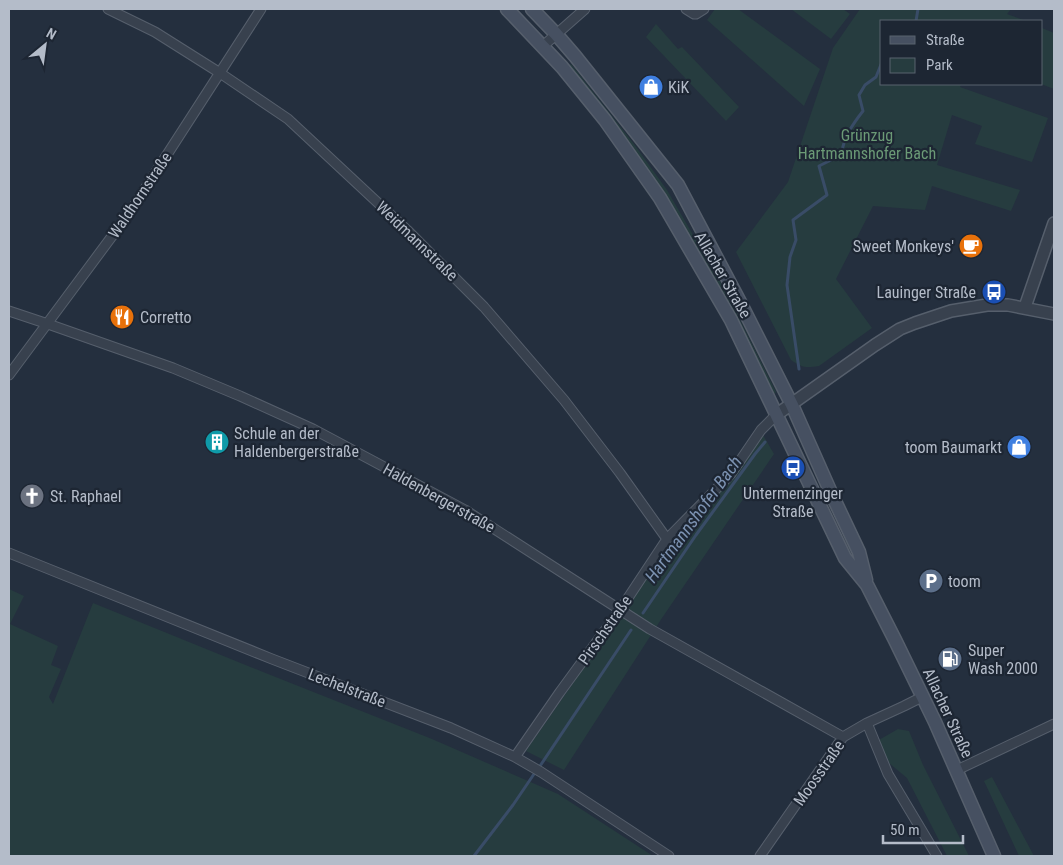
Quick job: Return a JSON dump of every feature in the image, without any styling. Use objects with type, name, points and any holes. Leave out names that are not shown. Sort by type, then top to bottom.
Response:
[{"type":"main road","name":"Allacher Straße","points":[[507,9],[562,67],[605,120],[660,198],[731,320],[845,558],[867,585]]},
{"type":"main road","name":"Allacher Straße","points":[[532,9],[575,56],[678,185],[792,404],[859,552],[867,585],[957,770],[994,856]]},
{"type":"street","name":"Weidmannstraße","points":[[108,9],[155,32],[220,72],[288,119],[407,230],[484,307],[564,400],[620,473],[667,539]]},
{"type":"street","name":"Waldhornstraße","points":[[9,375],[130,212],[261,9]]},
{"type":"street","points":[[543,46],[585,9]]},
{"type":"street","points":[[686,9],[694,14],[704,9]]},
{"type":"street","points":[[1025,307],[1054,223]]},
{"type":"street","points":[[776,415],[875,345],[900,329],[914,323],[951,311],[980,306],[1008,305],[1054,314]]},
{"type":"street","name":"Haldenbergerstraße","points":[[9,312],[48,324],[181,372],[313,429],[465,510],[650,629],[843,737]]},
{"type":"street","name":"Pirschstraße","points":[[516,757],[560,692],[620,610],[667,539],[732,474],[761,430],[776,415]]},
{"type":"street","name":"Lechelstraße","points":[[9,553],[272,659],[451,728],[516,757],[669,856]]},
{"type":"street","name":"Moosstraße","points":[[760,856],[843,737],[866,723],[922,696]]},
{"type":"street","points":[[866,723],[888,774],[937,856]]},
{"type":"street","points":[[957,770],[1054,724]]},
{"type":"green space","points":[[715,9],[738,9],[820,69],[804,106],[707,20]]},
{"type":"green space","points":[[791,9],[843,9],[850,14],[831,39]]},
{"type":"green space","name":"Grünzug Hartmannshofer Bach","points":[[860,9],[1011,9],[1007,14],[1023,20],[880,20],[880,85],[961,85],[960,87],[1048,118],[1032,162],[975,144],[982,126],[952,115],[937,165],[1020,190],[1011,211],[932,186],[925,210],[873,206],[836,279],[872,328],[819,366],[804,367],[791,360],[736,252],[788,182],[833,48]]},
{"type":"green space","points":[[656,24],[678,49],[682,47],[739,107],[726,121],[646,37]]},
{"type":"green space","points":[[1043,28],[1054,33],[1054,89],[1043,85]]},
{"type":"green space","points":[[571,64],[634,144],[667,190],[725,290],[776,392],[774,394],[722,291],[713,282],[566,69]]},
{"type":"green space","points":[[763,435],[774,454],[662,618],[564,770],[526,751],[635,594],[670,540],[736,475]]},
{"type":"green space","points":[[9,589],[24,596],[10,624],[58,646],[51,665],[61,669],[49,697],[53,704],[93,603],[432,739],[558,794],[653,856],[9,856]]},
{"type":"green space","points":[[898,729],[909,731],[923,765],[969,856],[947,856],[907,778],[889,763],[877,741]]},
{"type":"green space","points":[[992,777],[1034,856],[1019,856],[984,781]]},
{"type":"waterway","name":"Hartmannshofer Bach","points":[[916,20],[918,9]]},
{"type":"waterway","name":"Hartmannshofer Bach","points":[[799,369],[787,285],[790,257],[796,240],[793,220],[827,195],[819,166],[841,155],[844,142],[855,121],[863,111],[859,95],[865,85],[876,77],[880,67]]},
{"type":"waterway","name":"Hartmannshofer Bach","points":[[643,613],[696,535],[765,442]]},
{"type":"waterway","name":"Hartmannshofer Bach","points":[[540,766],[631,630]]},
{"type":"waterway","name":"Hartmannshofer Bach","points":[[474,856],[534,774]]},
{"type":"place","name":"KiK","points":[[651,87]]},
{"type":"place","name":"Sweet Monkeys'","points":[[971,246]]},
{"type":"place","name":"Lauinger Straße","points":[[994,292]]},
{"type":"place","name":"Corretto","points":[[122,317]]},
{"type":"place","name":"Schule an der Haldenbergerstraße","points":[[217,442]]},
{"type":"place","name":"toom Baumarkt","points":[[1019,447]]},
{"type":"place","name":"Untermenzinger Straße","points":[[793,468]]},
{"type":"place","name":"St. Raphael","points":[[32,496]]},
{"type":"place","name":"toom","points":[[931,581]]},
{"type":"place","name":"Super Wash 2000","points":[[950,659]]}]
